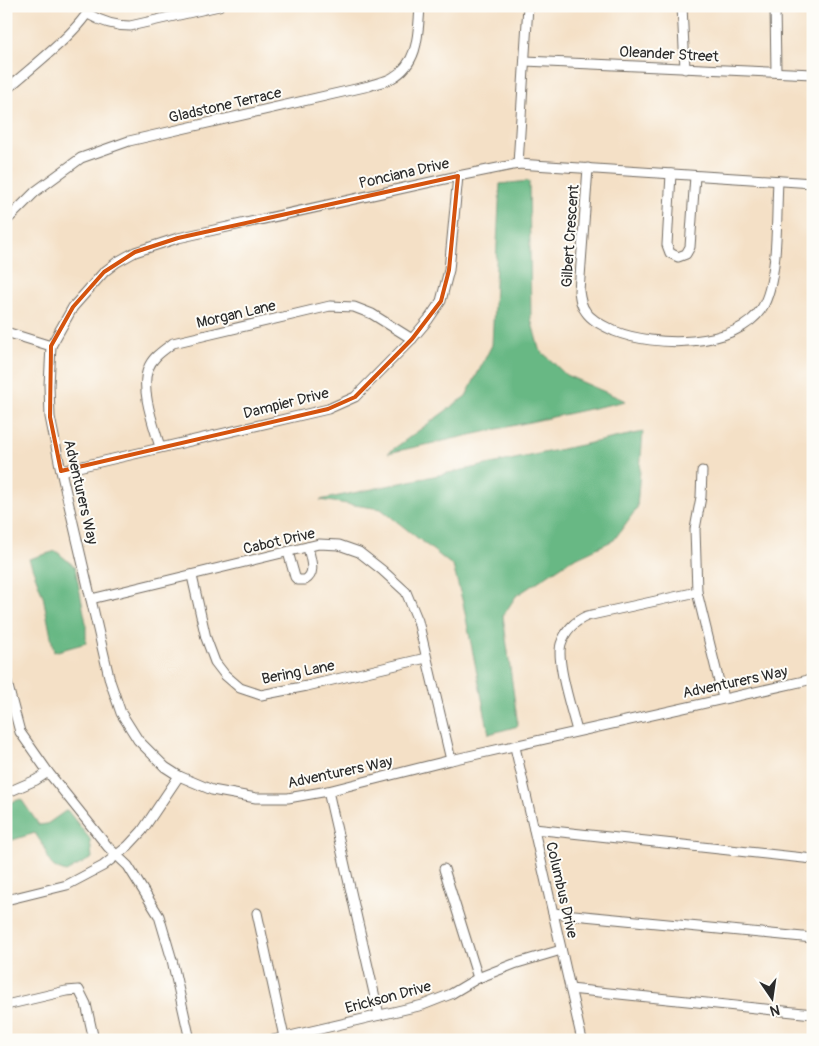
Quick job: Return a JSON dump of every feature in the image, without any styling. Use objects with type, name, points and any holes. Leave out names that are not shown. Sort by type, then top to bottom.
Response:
[{"type":"street","points":[[6,90],[61,42],[89,10],[104,22],[118,26],[130,26],[218,6]]},
{"type":"street","name":"Gladstone Terrace","points":[[6,221],[36,191],[81,158],[129,141],[369,86],[392,78],[411,62],[417,40],[420,6]]},
{"type":"street","points":[[518,164],[528,6]]},
{"type":"street","points":[[682,6],[684,69]]},
{"type":"street","points":[[775,6],[776,72]]},
{"type":"street","name":"Oleander Street","points":[[524,61],[813,74]]},
{"type":"street","name":"Ponciana Drive","points":[[52,346],[73,307],[104,272],[135,252],[178,238],[458,176],[518,164],[813,184]]},
{"type":"street","name":"Gilbert Crescent","points":[[588,168],[579,291],[581,303],[591,318],[601,325],[628,336],[658,342],[690,342],[728,333],[747,323],[761,309],[772,280],[778,181]]},
{"type":"street","points":[[671,174],[666,245],[670,253],[678,257],[686,254],[690,247],[695,176]]},
{"type":"street","name":"Dampier Drive","points":[[61,471],[328,409],[354,397],[412,339],[441,301],[449,270],[458,176]]},
{"type":"street","name":"Morgan Lane","points":[[160,447],[146,388],[148,369],[155,358],[173,343],[330,306],[354,306],[372,314],[412,339]]},
{"type":"street","points":[[6,332],[52,346]]},
{"type":"street","name":"Adventurers Way","points":[[52,346],[49,385],[50,417],[110,680],[121,713],[138,740],[165,767],[179,776],[212,790],[256,798],[288,798],[813,679]]},
{"type":"street","points":[[702,471],[701,497],[695,529],[697,592],[723,698]]},
{"type":"street","name":"Cabot Drive","points":[[91,599],[319,544],[339,545],[359,552],[406,592],[418,620],[451,760]]},
{"type":"street","points":[[288,552],[293,574],[298,580],[305,580],[310,577],[313,571],[308,547]]},
{"type":"street","name":"Bering Lane","points":[[192,576],[206,638],[215,662],[224,675],[240,688],[261,694],[306,686],[426,658]]},
{"type":"street","points":[[577,731],[561,660],[561,645],[568,630],[580,619],[592,614],[697,592]]},
{"type":"street","points":[[6,679],[20,732],[48,772],[108,847],[128,866],[159,916],[172,960],[190,1040]]},
{"type":"street","name":"Columbus Drive","points":[[515,746],[582,1040]]},
{"type":"street","points":[[6,793],[36,780],[48,772]]},
{"type":"street","points":[[6,900],[67,884],[103,866],[142,831],[179,776]]},
{"type":"street","points":[[328,790],[379,1015]]},
{"type":"street","points":[[534,830],[813,859]]},
{"type":"street","points":[[444,869],[478,978]]},
{"type":"street","points":[[257,913],[284,1037]]},
{"type":"street","points":[[553,913],[813,938]]},
{"type":"street","name":"Erickson Drive","points":[[274,1040],[423,1006],[451,994],[478,978],[514,964],[561,950]]},
{"type":"street","points":[[570,989],[813,1014]]},
{"type":"street","points":[[6,1005],[66,991],[79,990],[86,1004],[94,1040]]},
{"type":"highlighted area","points":[[458,176],[449,270],[441,301],[412,339],[355,397],[328,409],[61,471],[50,417],[51,346],[73,307],[104,272],[135,252],[178,238]]},
{"type":"green space","points":[[529,181],[531,319],[539,349],[566,375],[626,401],[388,453],[466,396],[492,345],[500,184]]},
{"type":"green space","points":[[643,432],[637,508],[614,540],[569,561],[516,596],[503,616],[518,726],[489,734],[463,603],[453,566],[381,509],[320,500]]},
{"type":"green space","points":[[56,551],[75,567],[86,623],[86,643],[54,652],[43,596],[29,559]]},
{"type":"green space","points":[[21,799],[39,825],[47,824],[67,810],[90,839],[92,858],[66,872],[50,863],[35,833],[6,842],[6,804]]}]
